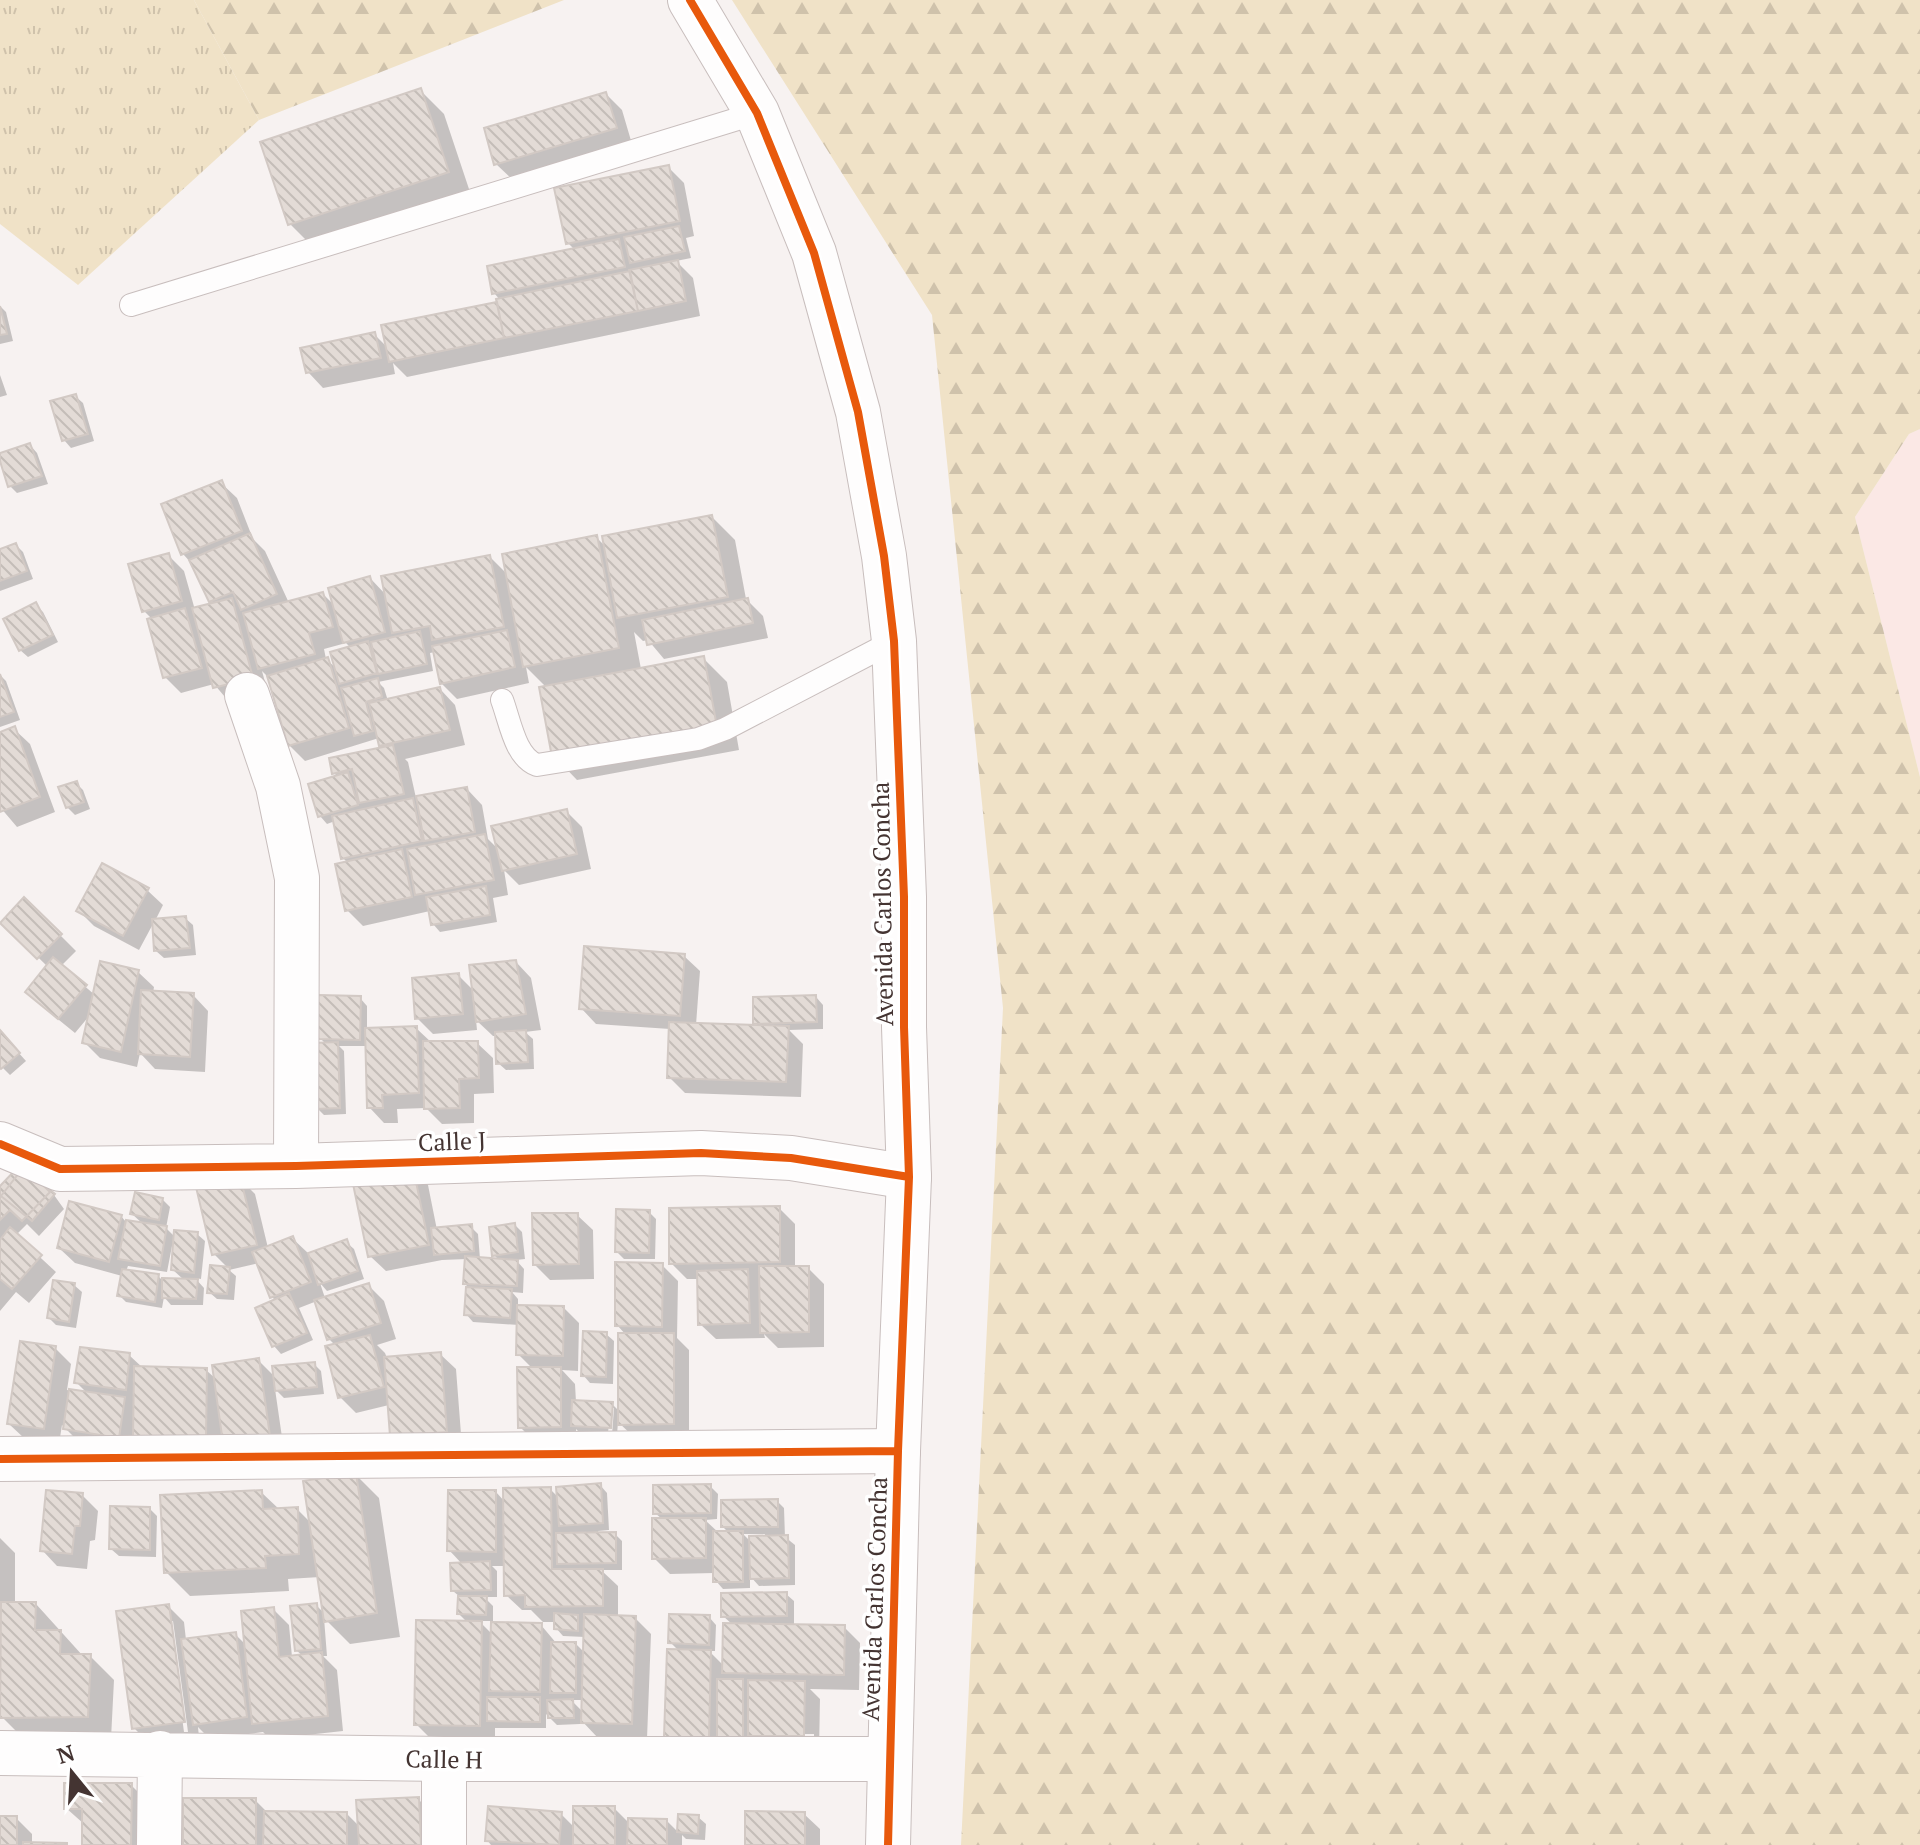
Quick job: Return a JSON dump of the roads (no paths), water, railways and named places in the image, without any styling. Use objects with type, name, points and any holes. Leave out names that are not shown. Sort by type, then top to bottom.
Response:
[{"type":"street","name":"Avenida Carlos Concha","points":[[690,0],[757,113],[814,253],[858,412],[884,556],[894,641],[904,897],[909,1177],[888,1845]]},
{"type":"street","points":[[247,695],[278,786],[297,878],[296,1166]]},
{"type":"street","name":"Calle J","points":[[0,1144],[60,1169],[296,1166],[701,1153],[791,1158],[909,1177]]},
{"type":"street","points":[[0,1459],[898,1451]]},
{"type":"street","name":"Calle H","points":[[0,1753],[444,1759],[889,1759]]},
{"type":"street","points":[[159,1845],[160,1753]]},
{"type":"street","points":[[444,1759],[444,1845]]},
{"type":"lane","points":[[131,305],[757,113]]},
{"type":"lane","points":[[502,700],[520,750],[528,762],[537,765],[698,739],[738,722],[894,641]]}]
